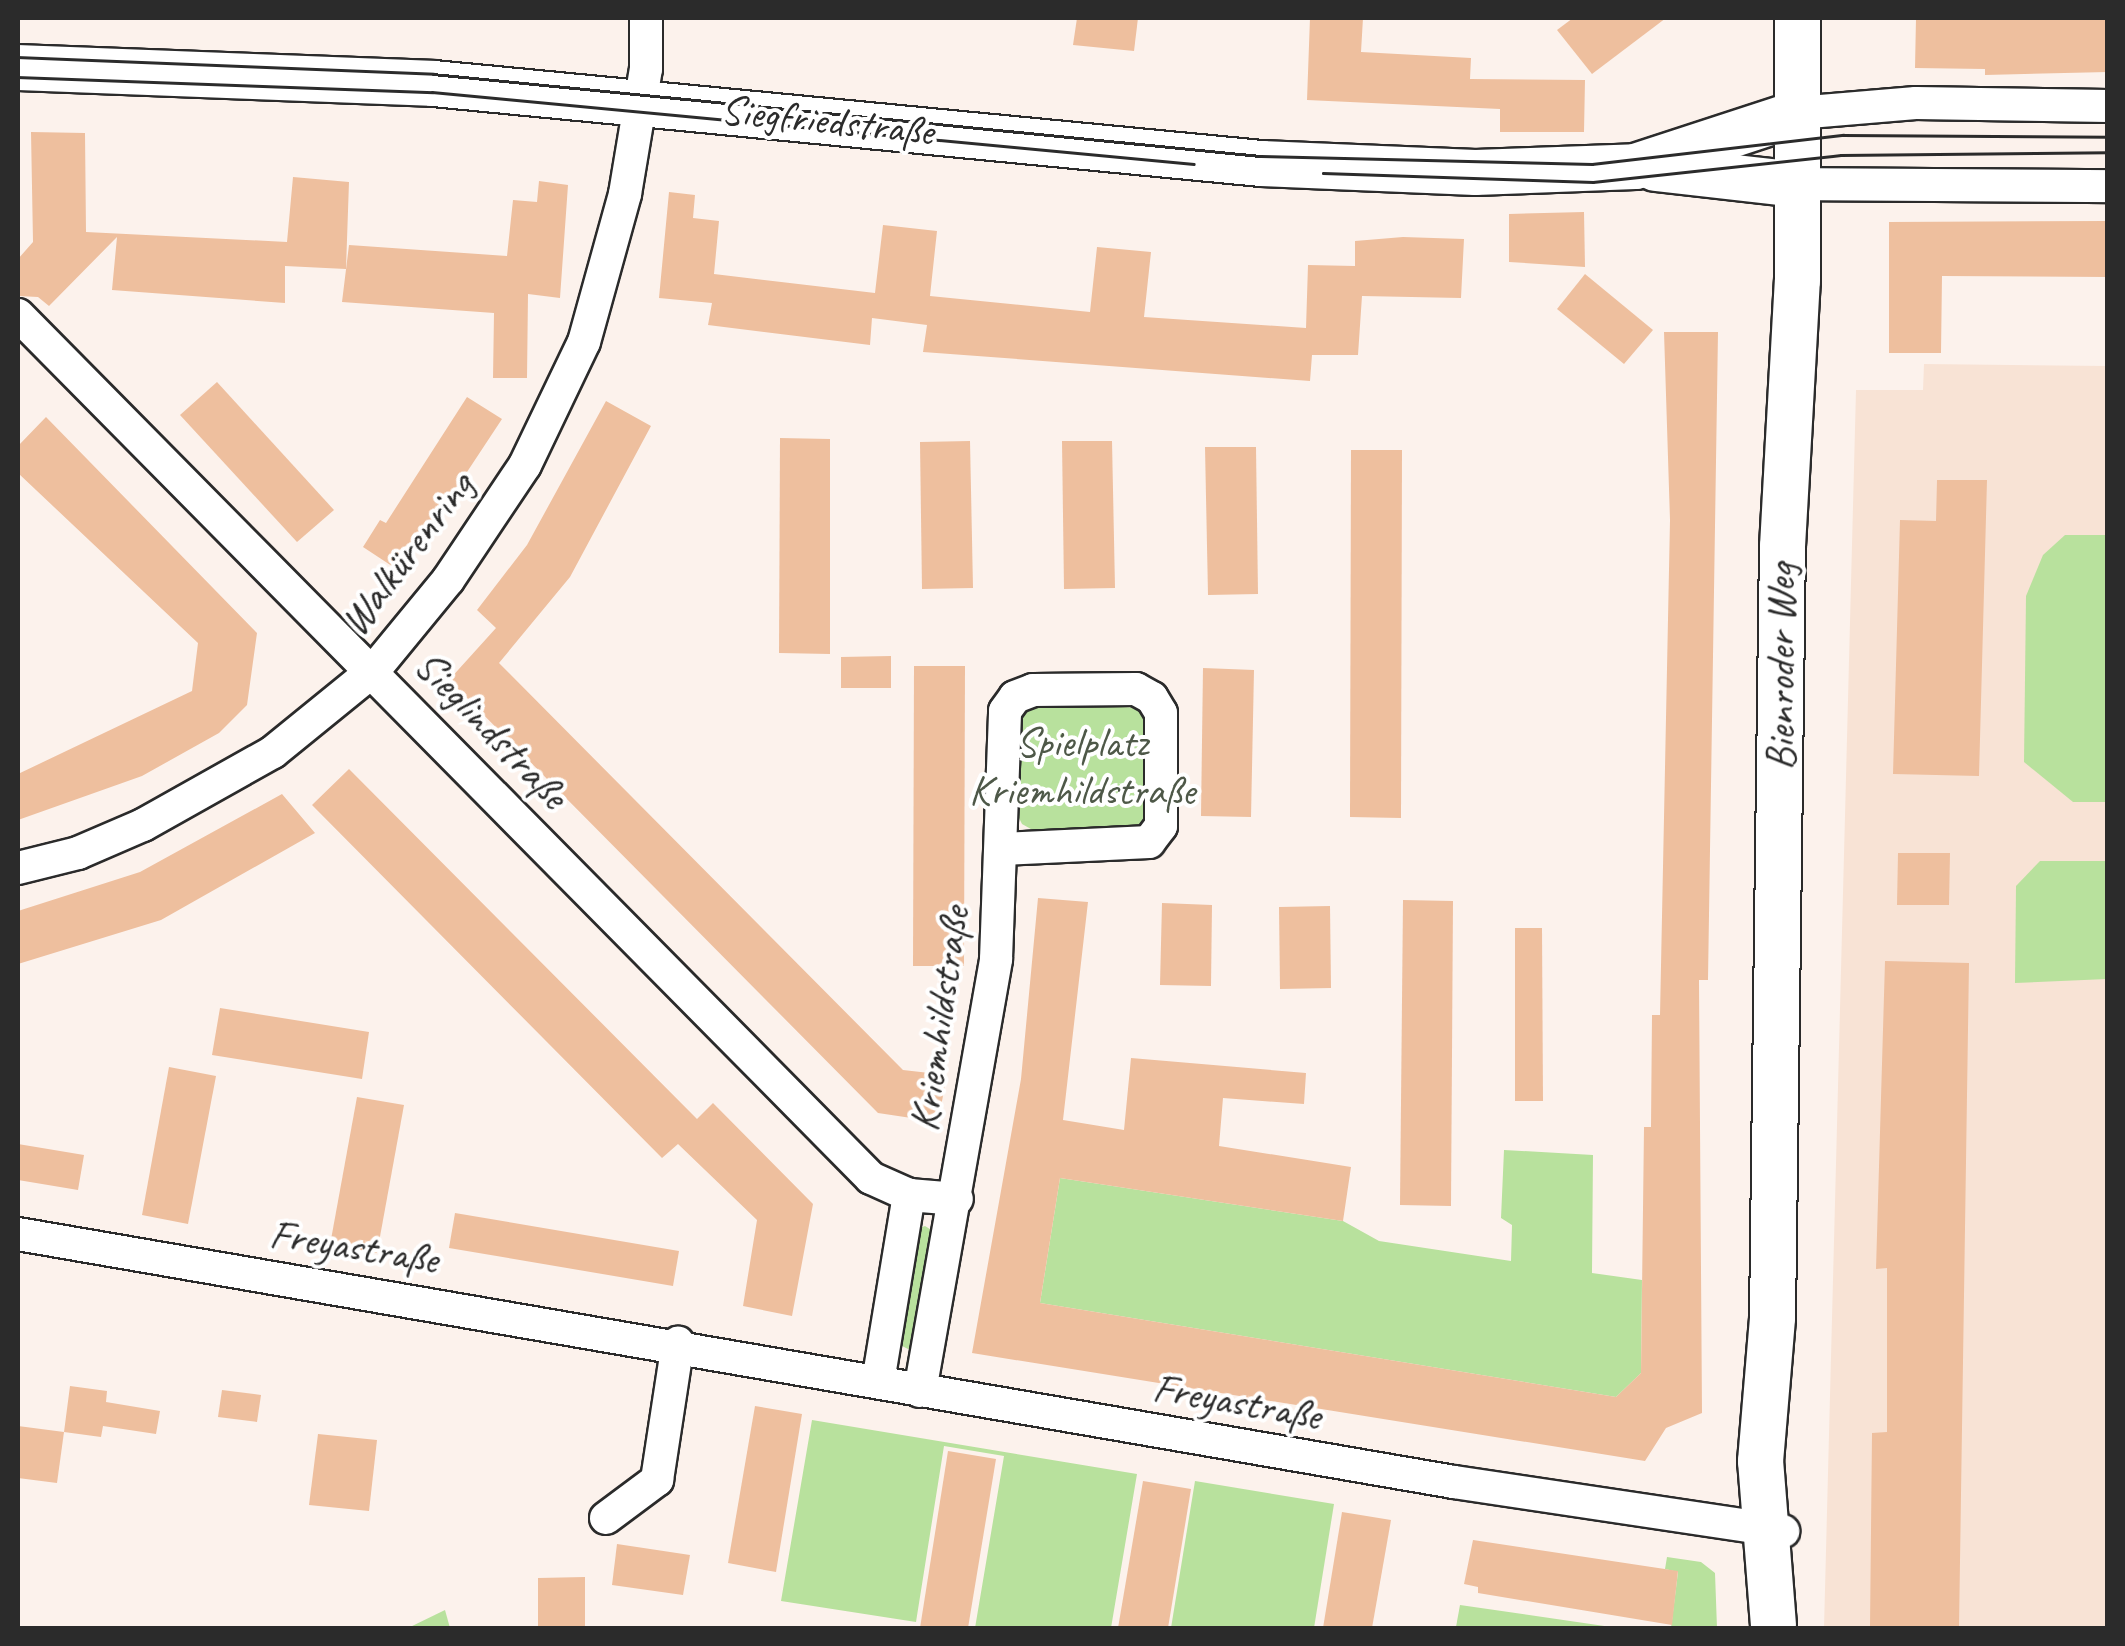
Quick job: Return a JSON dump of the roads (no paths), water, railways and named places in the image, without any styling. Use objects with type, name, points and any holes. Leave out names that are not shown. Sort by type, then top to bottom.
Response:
[{"type":"street","name":"Walkürenring","points":[[18,868],[78,853],[211,790],[326,714],[374,670],[491,521],[553,413],[608,266],[640,103],[646,18]]},
{"type":"street","name":"Bienroder Weg","points":[[1772,1627],[1782,546],[1798,184],[1797,18]]},
{"type":"street","name":"Siegfriedstraße","points":[[18,67],[433,83],[1260,163],[1475,172],[1636,166],[1798,184]]},
{"type":"street","points":[[1798,113],[1916,103],[2108,106]]},
{"type":"street","name":"Siegfriedstraße","points":[[1636,166],[1798,113]]},
{"type":"street","points":[[1798,184],[2108,186]]},
{"type":"street","name":"Sieglindstraße","points":[[18,315],[374,670],[871,1178],[909,1194]]},
{"type":"street","name":"Kriemhildstraße","points":[[920,1391],[992,993],[1002,849],[1004,711],[1015,697],[1033,690],[1136,690],[1152,698],[1161,713],[1161,826],[1148,842],[1002,849]]},
{"type":"street","points":[[878,1382],[909,1194]]},
{"type":"street","name":"Kriemhildstraße","points":[[909,1194],[956,1199]]},
{"type":"street","name":"Freyastraße","points":[[18,1234],[678,1344],[920,1391],[1772,1530]]},
{"type":"street","points":[[606,1518],[657,1480],[678,1344]]},
{"type":"tram line","points":[[18,57],[433,74],[1261,156],[1592,164],[1843,135],[2108,137]]},
{"type":"tram line","points":[[18,77],[432,92],[1194,164]]},
{"type":"tram line","points":[[1323,173],[1593,182],[1841,155],[2108,152]]},
{"type":"park label","name":"Spielplatz Kriemhildstraße","points":[[1082,767]]}]
